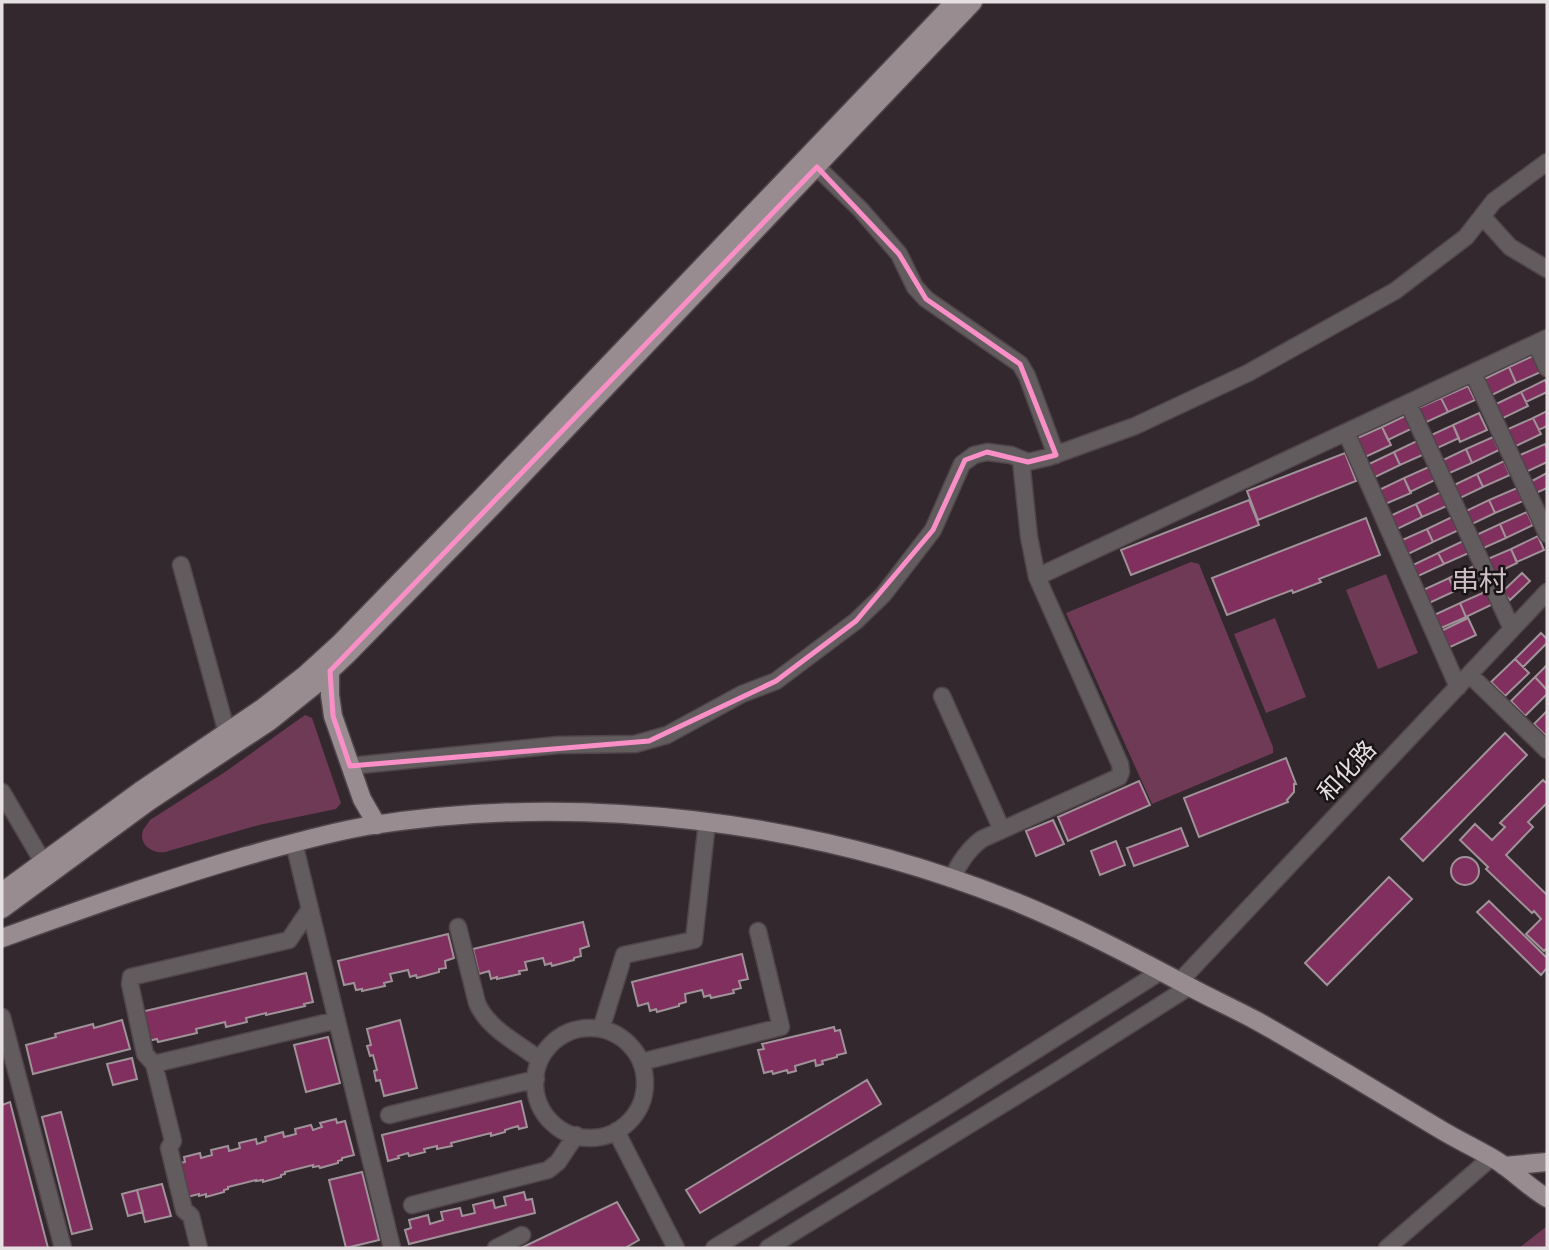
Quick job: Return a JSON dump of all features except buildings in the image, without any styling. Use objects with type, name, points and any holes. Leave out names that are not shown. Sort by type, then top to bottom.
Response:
[{"type":"main road","points":[[2,892],[140,791],[261,709],[339,644],[955,2]]},
{"type":"main road","points":[[2,908],[148,803],[270,721],[315,685],[510,489],[973,2]]},
{"type":"main road","points":[[330,671],[333,716],[362,799],[377,825]]},
{"type":"main road","points":[[2,938],[150,885],[294,843],[377,825],[487,814],[562,813],[628,814],[741,826],[894,860],[1046,915],[1257,1021],[1498,1161],[1546,1194]]},
{"type":"main road","points":[[1498,1161],[1547,1163]]},
{"type":"street","points":[[350,766],[558,745],[635,744],[667,735],[741,694],[776,681],[856,621],[883,595],[933,530],[965,460],[987,452],[1011,455],[1028,461],[1056,455],[1152,419],[1248,373],[1395,291],[1466,237],[1494,201],[1547,162]]},
{"type":"street","points":[[817,167],[899,254],[915,287],[926,299],[1020,364],[1056,455]]},
{"type":"street","points":[[1482,216],[1510,247],[1547,269]]},
{"type":"street","points":[[1037,577],[1542,341],[1547,368]]},
{"type":"street","points":[[1473,373],[1547,534]]},
{"type":"street","points":[[1408,403],[1513,629]]},
{"type":"street","points":[[1346,432],[1464,681],[1547,750]]},
{"type":"street","points":[[951,879],[970,848],[982,839],[1119,777],[1121,772],[1120,764],[1037,577],[1029,537],[1021,460]]},
{"type":"street","points":[[181,565],[227,733]]},
{"type":"street","name":"和化路","points":[[768,1248],[977,1121],[1185,984],[1547,592]]},
{"type":"street","points":[[942,695],[1002,830]]},
{"type":"street","points":[[2,792],[43,862]]},
{"type":"street","points":[[601,1029],[624,955],[694,940],[707,822]]},
{"type":"street","points":[[294,843],[390,1248]]},
{"type":"street","points":[[199,1248],[191,1216],[184,1210],[169,1148],[173,1141],[154,1064],[145,1054],[130,984],[131,977],[289,940],[310,909]]},
{"type":"street","points":[[458,927],[481,1013],[488,1022],[540,1060]]},
{"type":"street","points":[[641,1062],[782,1027],[758,931]]},
{"type":"street","points":[[714,1248],[941,1110],[1160,971]]},
{"type":"street","points":[[2,1017],[63,1248]]},
{"type":"street","points":[[154,1064],[337,1020]]},
{"type":"street","points":[[581,1028],[601,1029],[620,1036],[634,1049],[641,1062],[645,1077],[644,1096],[640,1107],[626,1125],[616,1131],[594,1137],[576,1135],[562,1129],[552,1123],[545,1114],[536,1093],[540,1060],[546,1050],[562,1036],[581,1028]]},
{"type":"street","points":[[389,1115],[536,1079]]},
{"type":"street","points":[[616,1131],[676,1248]]},
{"type":"street","points":[[412,1205],[548,1170],[558,1162],[576,1135]]},
{"type":"street","points":[[1387,1248],[1498,1161]]},
{"type":"street","points":[[748,1228],[761,1248]]},
{"type":"street","points":[[496,1248],[522,1236]]},
{"type":"highlighted area","points":[[817,167],[899,254],[926,299],[1020,364],[1056,455],[1028,462],[987,452],[965,460],[933,530],[856,621],[776,681],[649,741],[350,766],[333,716],[330,671]]},
{"type":"shaded area","points":[[1191,562],[1199,564],[1273,747],[1273,753],[1152,804],[1066,613]]},
{"type":"shaded area","points":[[1386,574],[1418,653],[1378,669],[1346,590]]},
{"type":"shaded area","points":[[1275,618],[1306,697],[1266,713],[1234,634]]},
{"type":"shaded area","points":[[305,715],[312,718],[341,803],[336,809],[259,825],[165,852],[151,850],[145,844],[143,830],[150,820],[225,772]]},
{"type":"shaded area","points":[[1547,1226],[1547,1248],[1519,1248]]},
{"type":"district","name":"串村","points":[[1479,581]]}]
